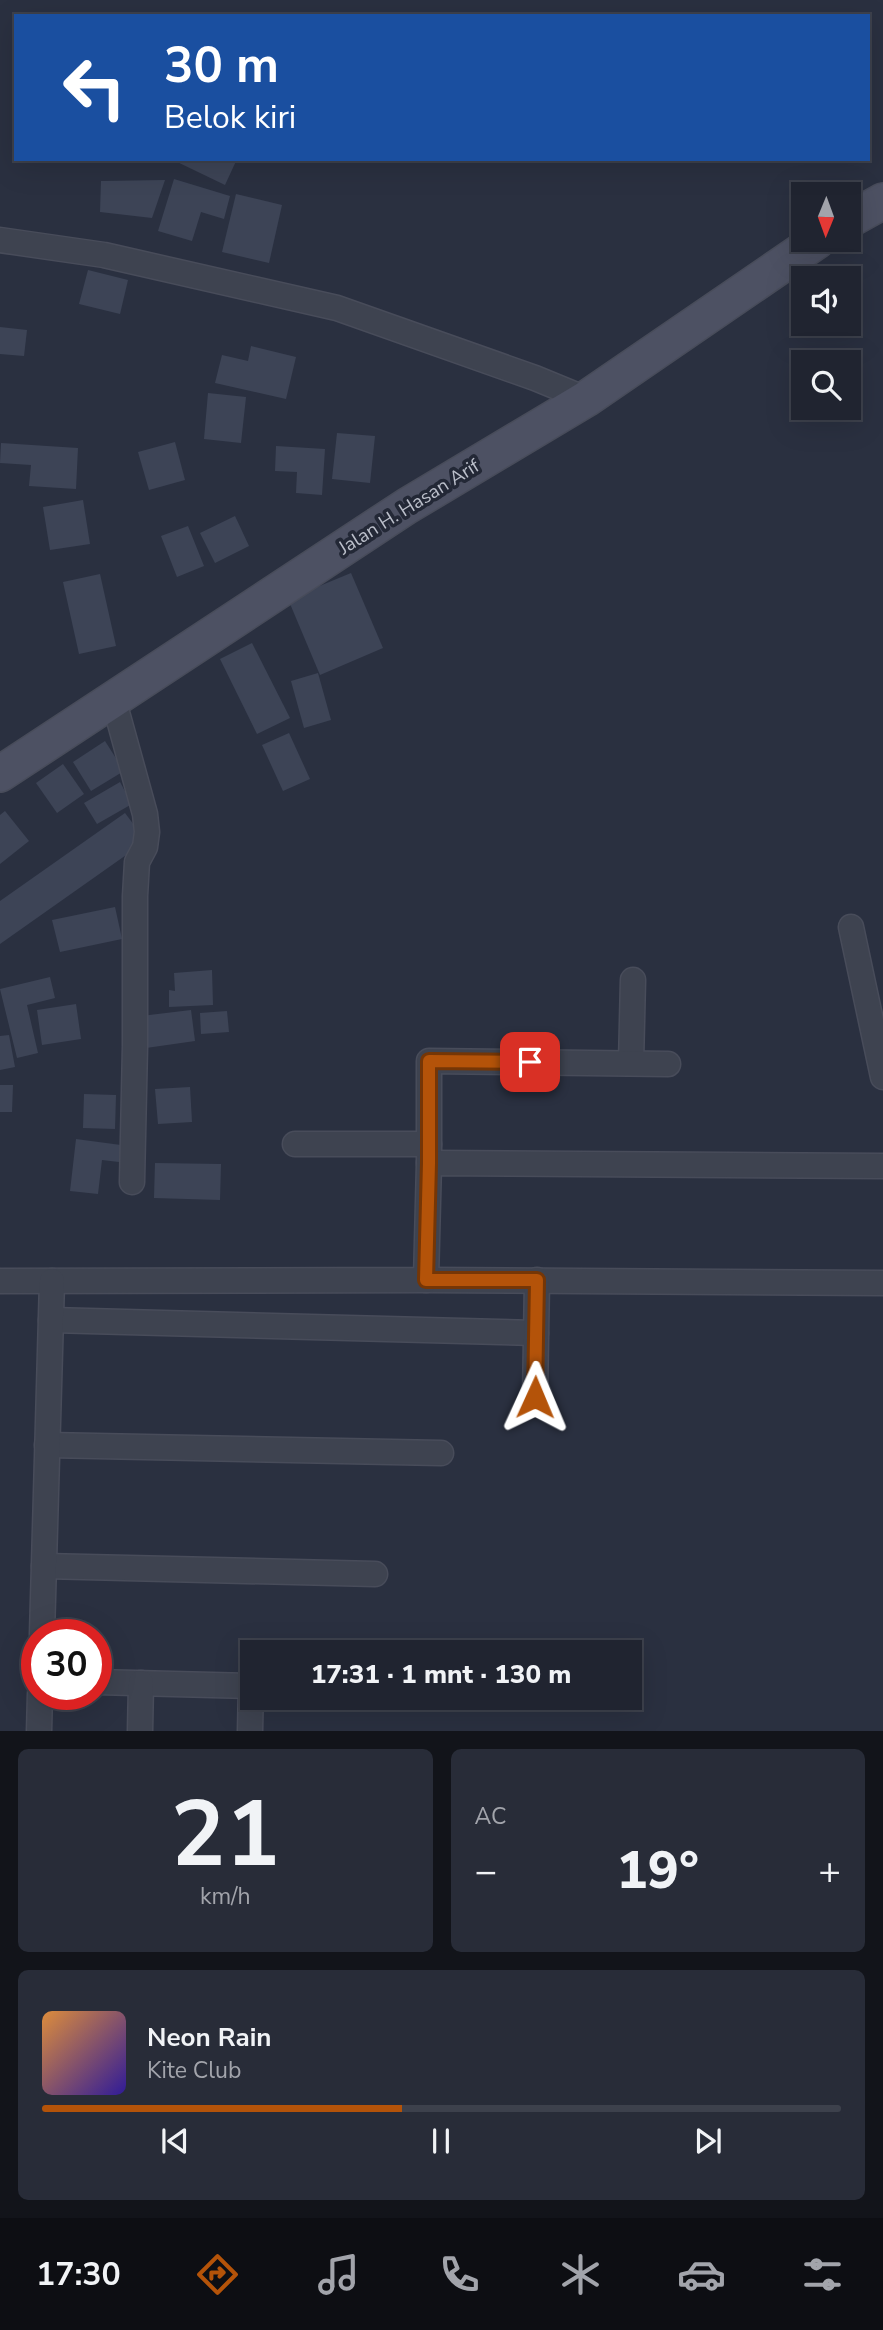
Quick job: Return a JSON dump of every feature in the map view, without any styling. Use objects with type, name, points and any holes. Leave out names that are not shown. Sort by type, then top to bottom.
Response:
[{"type":"main road","points":[[861,213],[883,201]]},
{"type":"main road","name":"Jalan H. Hasan Arif","points":[[0,774],[407,506],[586,399],[800,252]]},
{"type":"street","points":[[0,240],[104,255],[337,308],[536,377],[586,399]]},
{"type":"street","points":[[113,698],[145,814],[147,832],[136,874],[132,1182]]},
{"type":"street","points":[[851,928],[883,1077]]},
{"type":"street","points":[[631,1063],[633,979]]},
{"type":"street","points":[[426,1280],[429,1061],[668,1064]]},
{"type":"street","points":[[295,1144],[429,1153],[883,1166]]},
{"type":"street","points":[[535,1397],[537,1280]]},
{"type":"street","points":[[0,1281],[537,1280],[883,1283]]},
{"type":"street","points":[[42,1619],[52,1281]]},
{"type":"street","points":[[51,1321],[536,1334]]},
{"type":"street","points":[[47,1445],[442,1454]]},
{"type":"street","points":[[44,1566],[374,1574]]},
{"type":"street","points":[[112,1682],[240,1686]]},
{"type":"street","points":[[140,1731],[141,1683]]},
{"type":"street","points":[[39,1731],[40,1710]]},
{"type":"street","points":[[250,1731],[251,1710]]},
{"type":"building","points":[[175,161],[236,161],[225,185]]},
{"type":"building","points":[[174,179],[230,196],[224,219],[201,212],[192,241],[158,231]]},
{"type":"building","points":[[165,180],[152,218],[100,212],[101,181]]},
{"type":"building","points":[[236,194],[282,205],[269,263],[222,252]]},
{"type":"building","points":[[88,270],[128,280],[120,314],[79,304]]},
{"type":"building","points":[[0,327],[27,330],[24,356],[0,354]]},
{"type":"building","points":[[251,346],[296,357],[286,399],[215,383],[222,355],[248,361]]},
{"type":"building","points":[[208,393],[246,397],[241,443],[204,439]]},
{"type":"building","points":[[337,433],[375,436],[370,483],[332,479]]},
{"type":"building","points":[[175,442],[185,480],[149,490],[138,452]]},
{"type":"building","points":[[1,443],[78,448],[76,489],[29,486],[31,465],[0,463]]},
{"type":"building","points":[[276,446],[325,449],[322,495],[296,493],[297,472],[275,471]]},
{"type":"building","points":[[83,500],[90,544],[50,550],[43,507]]},
{"type":"building","points":[[235,516],[249,546],[215,563],[200,533]]},
{"type":"building","points":[[188,526],[204,566],[177,577],[161,536]]},
{"type":"building","points":[[351,573],[383,648],[320,675],[288,599]]},
{"type":"building","points":[[100,574],[116,646],[79,654],[63,582]]},
{"type":"building","points":[[252,643],[290,718],[257,734],[220,659]]},
{"type":"building","points":[[318,673],[331,720],[304,728],[291,681]]},
{"type":"building","points":[[289,733],[310,779],[283,791],[262,745]]},
{"type":"building","points":[[105,741],[124,771],[91,791],[73,762]]},
{"type":"building","points":[[63,764],[84,794],[57,813],[36,783]]},
{"type":"building","points":[[120,782],[132,804],[97,824],[84,803]]},
{"type":"building","points":[[5,811],[29,841],[0,864],[0,815]]},
{"type":"building","points":[[125,813],[146,841],[0,944],[0,901]]},
{"type":"building","points":[[115,907],[122,939],[60,952],[52,920]]},
{"type":"building","points":[[212,970],[213,1005],[169,1007],[169,990],[175,991],[174,973]]},
{"type":"building","points":[[50,977],[55,998],[27,1005],[38,1053],[17,1058],[0,989]]},
{"type":"building","points":[[76,1004],[81,1039],[42,1045],[37,1010]]},
{"type":"building","points":[[191,1010],[195,1041],[146,1048],[141,1016]]},
{"type":"building","points":[[227,1011],[229,1032],[201,1034],[200,1013]]},
{"type":"building","points":[[9,1035],[15,1067],[0,1070],[0,1036]]},
{"type":"building","points":[[0,1085],[13,1085],[12,1112],[0,1112]]},
{"type":"building","points":[[190,1087],[192,1122],[158,1124],[155,1089]]},
{"type":"building","points":[[84,1094],[116,1095],[115,1129],[83,1128]]},
{"type":"building","points":[[76,1139],[121,1145],[119,1162],[102,1160],[98,1194],[70,1191]]},
{"type":"building","points":[[155,1163],[221,1164],[220,1200],[154,1198]]},
{"type":"route","points":[[530,1062],[429,1061],[426,1280],[537,1280],[535,1397]]}]
